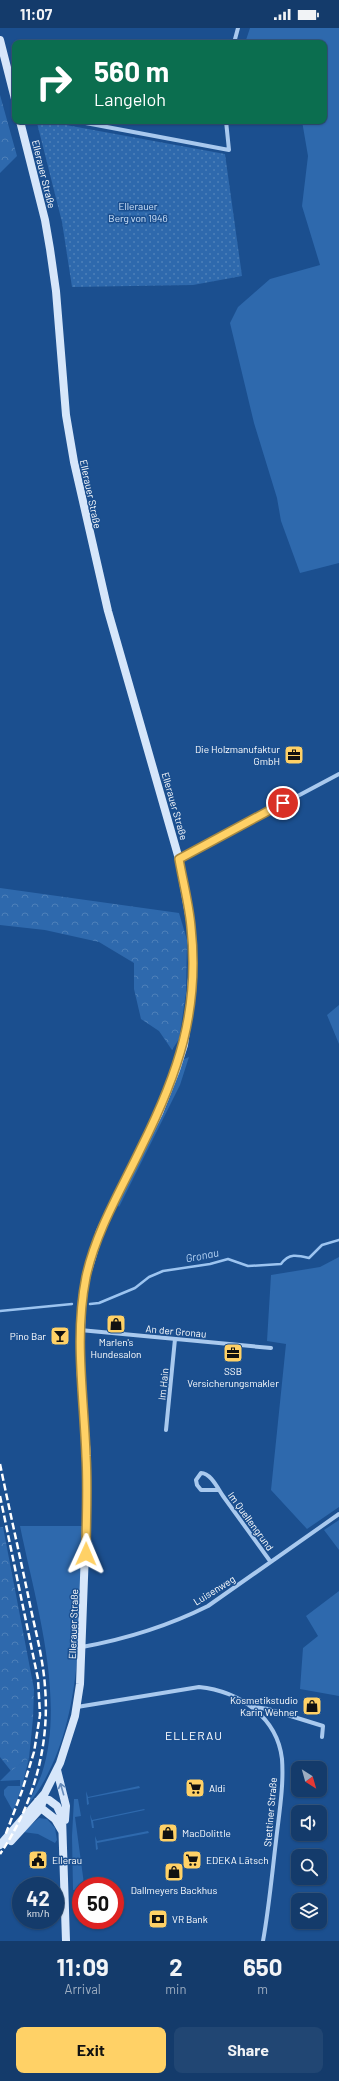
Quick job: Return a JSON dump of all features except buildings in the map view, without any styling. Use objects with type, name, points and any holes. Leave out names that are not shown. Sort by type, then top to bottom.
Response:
[{"type":"main road","points":[[0,40],[12,88]]},
{"type":"main road","name":"Ellerauer Straße","points":[[22,124],[45,220],[56,291],[66,415],[99,577],[179,859],[191,926],[193,965],[190,1004],[184,1045],[159,1113],[100,1231],[87,1274],[82,1299],[80,1330],[81,1397],[87,1458],[82,1648],[77,1707],[57,1770],[41,1800]]},
{"type":"main road","points":[[57,1770],[66,1806],[64,1835],[66,1941]]},
{"type":"main road","points":[[41,1800],[54,1803],[60,1811],[64,1835]]},
{"type":"main road","points":[[0,1845],[41,1800]]},
{"type":"main road","points":[[0,1850],[16,1836],[41,1800]]},
{"type":"street","points":[[235,40],[238,28]]},
{"type":"street","points":[[91,124],[229,150],[226,124]]},
{"type":"street","points":[[179,859],[339,774]]},
{"type":"street","name":"An der Gronau","points":[[80,1330],[271,1348]]},
{"type":"street","name":"Im Hain","points":[[166,1430],[175,1339]]},
{"type":"street","name":"Im Quellengrund","points":[[219,1490],[201,1490],[197,1485],[198,1477],[201,1473],[208,1476],[219,1490],[270,1561]]},
{"type":"street","name":"Luisenweg","points":[[82,1648],[112,1642],[184,1618],[232,1590],[270,1561],[339,1514]]},
{"type":"street","name":"Stettiner Straße","points":[[77,1707],[199,1687],[217,1689],[234,1696],[252,1707],[266,1723],[276,1739],[282,1758],[282,1792],[263,1941]]},
{"type":"street","points":[[252,1707],[268,1709],[323,1726],[322,1737]]},
{"type":"green space","points":[[250,28],[339,28],[339,563],[300,573],[281,521],[277,498],[254,423],[230,323],[238,307],[270,279],[320,265],[302,206],[308,156],[303,124],[327,124],[327,40],[246,40]]},
{"type":"green space","points":[[0,95],[17,156],[0,173]]},
{"type":"green space","name":"Ellerauer Berg von 1946","points":[[37,124],[60,124],[225,154],[242,276],[193,285],[72,287],[62,222]]},
{"type":"green space","points":[[0,888],[179,913],[187,940],[186,993],[179,1039],[172,1050],[159,1031],[141,1019],[134,989],[134,963],[99,942],[45,930],[0,925]]},
{"type":"green space","points":[[339,1005],[339,1044],[327,1015]]},
{"type":"green space","points":[[189,1057],[180,1085],[119,1207],[118,1205],[165,1110],[184,1059]]},
{"type":"green space","points":[[339,1257],[339,1507],[307,1529],[271,1490],[286,1344],[267,1341],[271,1275],[320,1267]]},
{"type":"green space","points":[[339,1520],[339,1550],[324,1530]]},
{"type":"green space","points":[[20,1526],[82,1526],[79,1635],[76,1672],[70,1709],[60,1744],[46,1777],[27,1806],[42,1773],[49,1744],[51,1714],[50,1682],[46,1650]]},
{"type":"green space","points":[[0,1527],[3,1527],[34,1689],[29,1758],[11,1771],[0,1757]]},
{"type":"green space","points":[[339,1591],[339,1696],[300,1689],[303,1648],[318,1636],[306,1616]]},
{"type":"green space","points":[[29,1758],[22,1787],[13,1811],[4,1795],[4,1790],[8,1786],[20,1786],[20,1780],[0,1781],[11,1770]]},
{"type":"green space","points":[[139,1786],[140,1788],[88,1798],[89,1804],[87,1805],[86,1791],[88,1797]]},
{"type":"green space","points":[[74,1799],[78,1799],[81,1816],[75,1817],[83,1877],[73,1877],[72,1836]]},
{"type":"green space","points":[[145,1810],[93,1821],[94,1828],[92,1828],[90,1814],[92,1820]]},
{"type":"green space","points":[[39,1818],[47,1819],[55,1828],[57,1840],[55,1843],[38,1834],[23,1832]]},
{"type":"green space","points":[[148,1831],[149,1833],[97,1843],[98,1849],[96,1850],[95,1836],[97,1841]]},
{"type":"waterway","name":"Gronau","points":[[90,1304],[99,1303],[135,1288],[149,1277],[163,1271],[210,1264],[228,1259],[248,1266],[281,1264],[290,1256],[309,1258],[322,1245],[339,1240]]},
{"type":"waterway","name":"Gronau","points":[[0,1311],[72,1304]]},
{"type":"railway","points":[[0,1464],[40,1652],[44,1675],[46,1709],[45,1731],[37,1775],[22,1816],[0,1854]]},
{"type":"railway","points":[[0,1496],[38,1679],[40,1715],[34,1752],[22,1791],[5,1836]]},
{"type":"place","name":"Die Holzmanufaktur GmbH","points":[[294,755]]},
{"type":"place","name":"Marlen's Hundesalon","points":[[116,1324]]},
{"type":"place","name":"Pino Bar","points":[[60,1336]]},
{"type":"place","name":"SSB Versicherungsmakler","points":[[233,1353]]},
{"type":"place","name":"Kosmetikstudio Karin Wehner","points":[[312,1706]]},
{"type":"place","name":"Aldi","points":[[195,1788]]},
{"type":"place","name":"MacDolittle","points":[[168,1833]]},
{"type":"place","name":"Ellerau","points":[[38,1860]]},
{"type":"place","name":"EDEKA Lätsch","points":[[192,1860]]},
{"type":"place","name":"Dallmeyers Backhus","points":[[174,1872]]},
{"type":"place","name":"VR Bank","points":[[158,1919]]},
{"type":"district","name":"ELLERAU","points":[[194,1735]]},
{"type":"route","points":[[86,1554],[87,1458],[81,1397],[80,1365],[82,1299],[87,1274],[100,1231],[159,1113],[184,1045],[190,1004],[193,965],[191,926],[179,859],[195,852],[283,803]]}]
